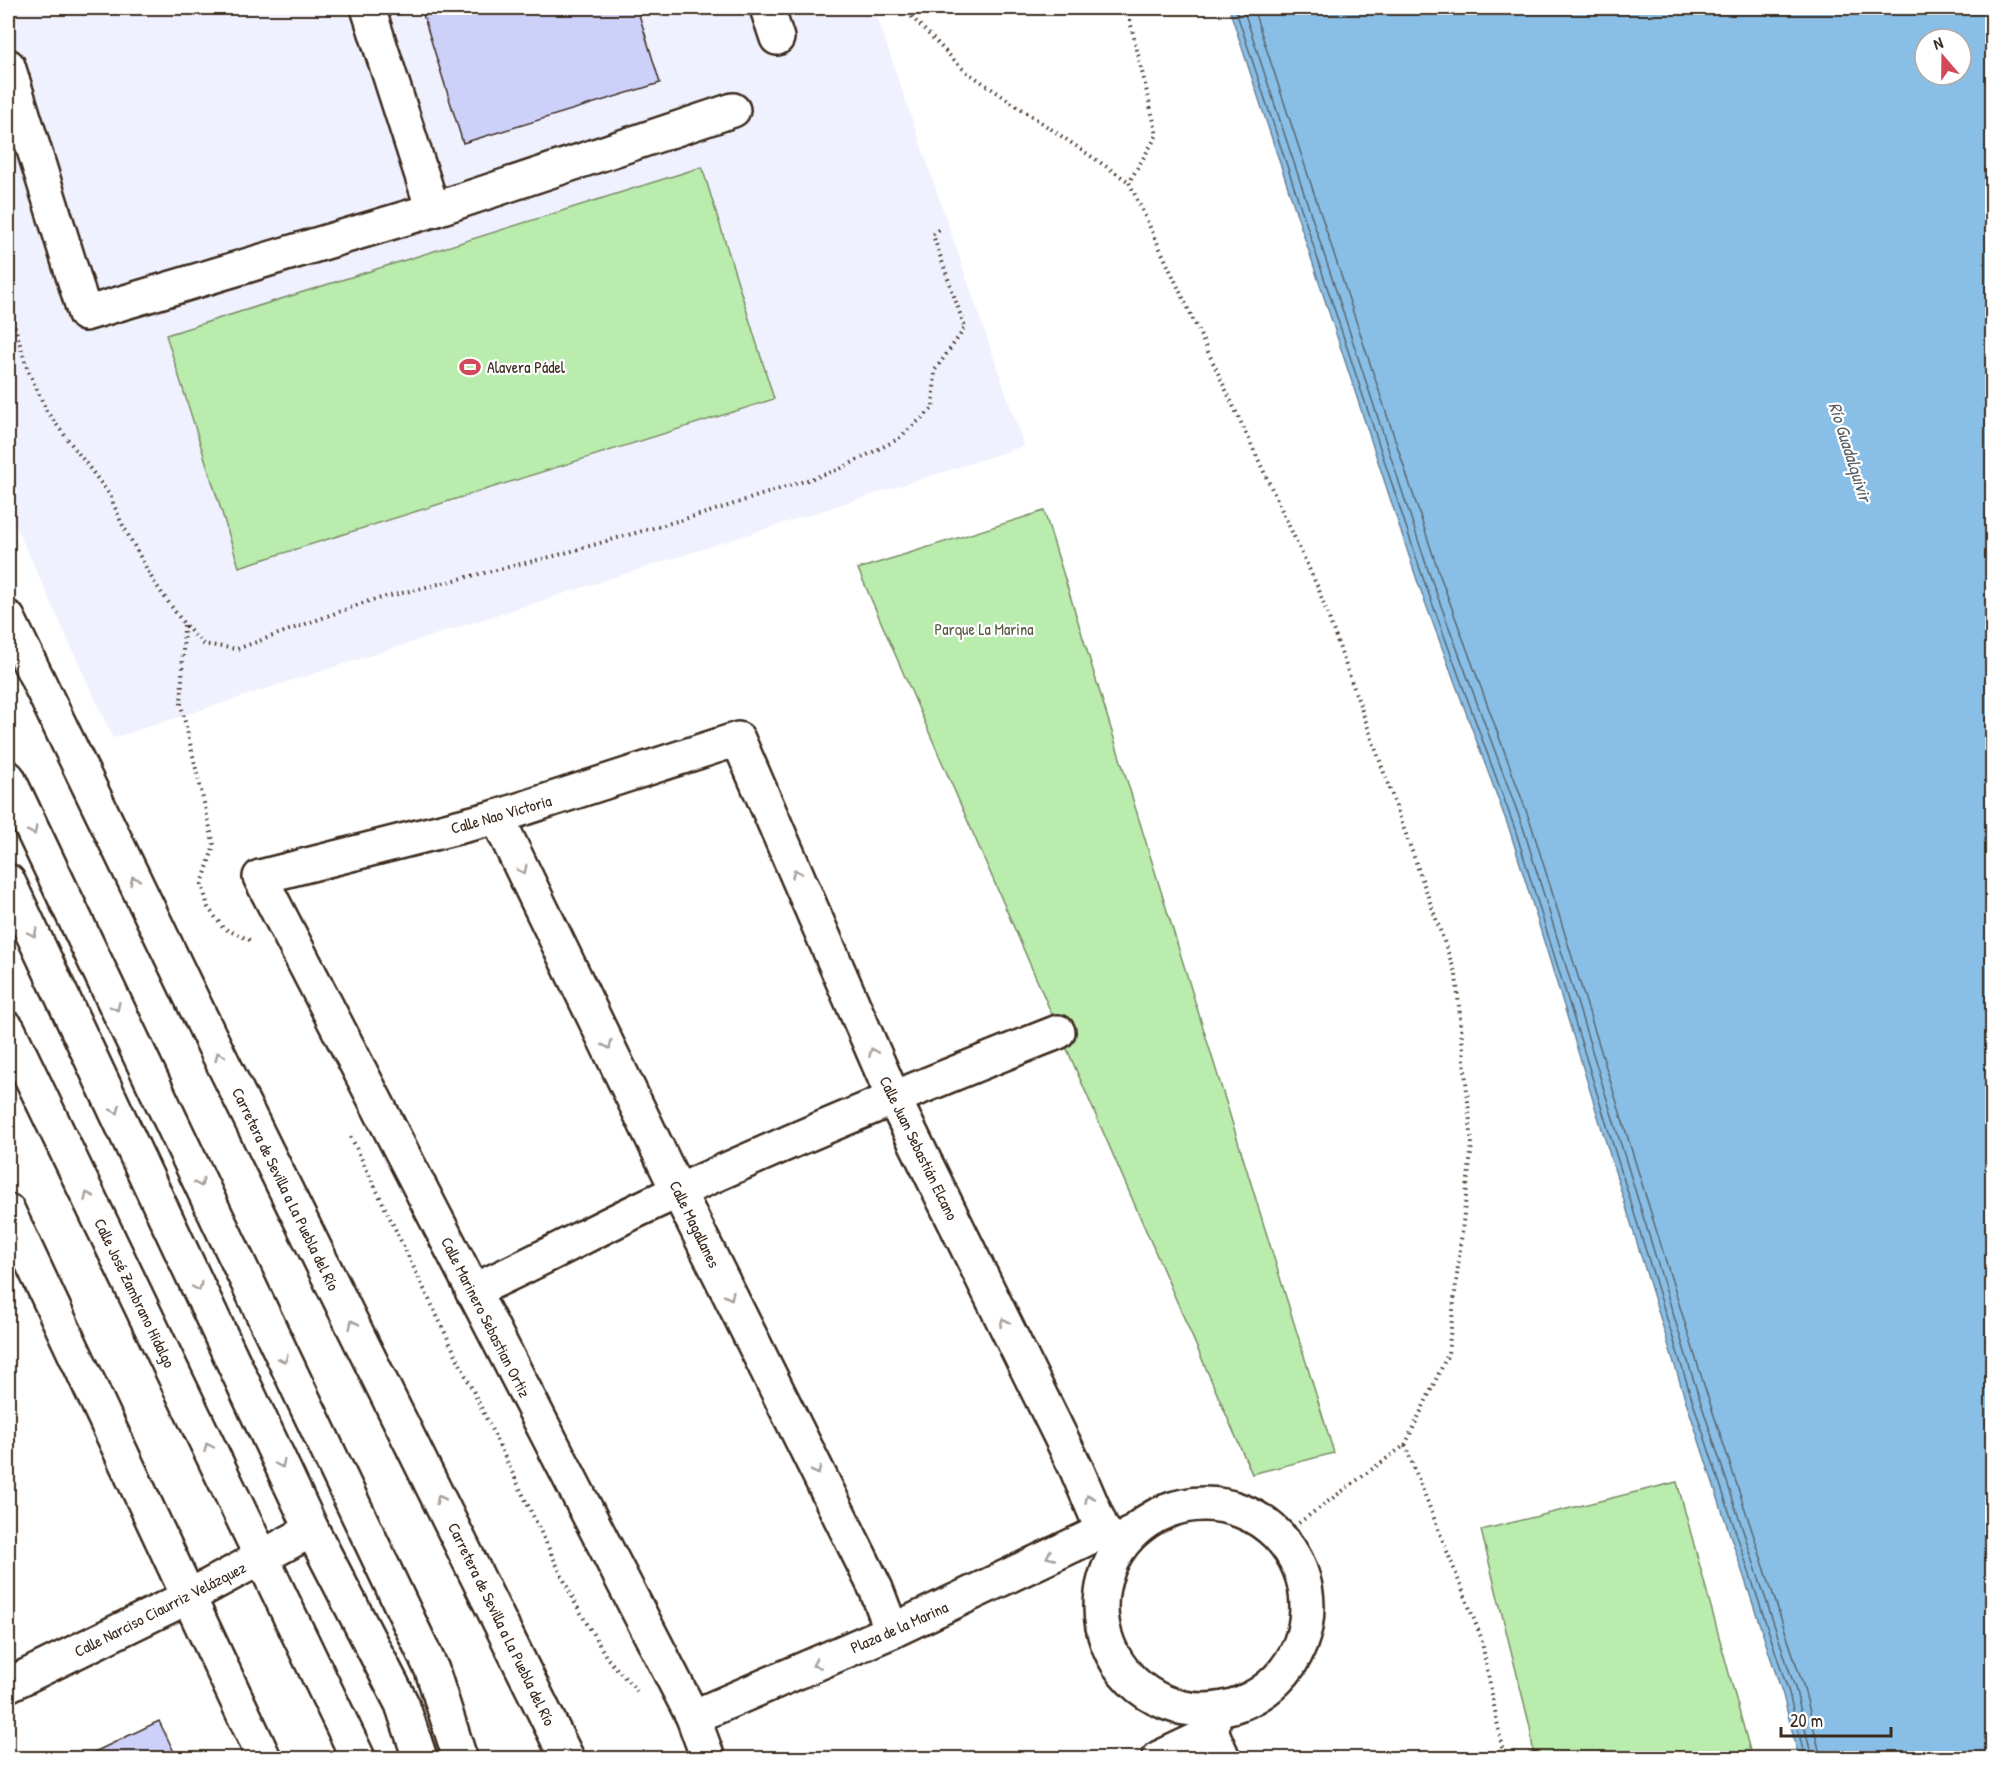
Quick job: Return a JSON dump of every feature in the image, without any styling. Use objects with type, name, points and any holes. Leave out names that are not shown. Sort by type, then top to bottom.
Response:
[{"type":"street","points":[[368,8],[433,210]]},
{"type":"street","points":[[767,8],[777,38]]},
{"type":"street","points":[[8,66],[85,314],[433,210],[733,110]]},
{"type":"street","name":"Carretera de Sevilla a La Puebla del Río","points":[[8,618],[213,1043],[567,1758]]},
{"type":"street","name":"Calle Nao Victoria","points":[[260,877],[497,817],[738,738]]},
{"type":"street","name":"Calle Juan Sebastián Elcano","points":[[738,738],[893,1097],[1112,1538]]},
{"type":"street","points":[[8,778],[432,1670],[460,1758]]},
{"type":"street","name":"Calle Magallanes","points":[[497,817],[678,1191],[876,1589],[892,1631]]},
{"type":"street","name":"Calle Marinero Sebastian Ortiz","points":[[260,877],[693,1717],[700,1755]]},
{"type":"street","points":[[8,881],[312,1530],[402,1704],[420,1758]]},
{"type":"street","name":"Calle José Zambrano Hidalgo","points":[[8,1029],[358,1758]]},
{"type":"street","points":[[472,1291],[678,1191],[893,1097],[1058,1032]]},
{"type":"street","points":[[8,1211],[264,1758]]},
{"type":"street","points":[[1159,1758],[1216,1734],[1246,1701],[1274,1684],[1294,1658],[1306,1628],[1308,1595],[1299,1563],[1281,1536],[1257,1517],[1228,1506],[1198,1503],[1168,1509],[1112,1538],[1100,1609],[1106,1643],[1123,1672],[1149,1695],[1180,1708],[1216,1734]]},
{"type":"street","name":"Calle Narciso Ciaurriz Velázquez","points":[[8,1685],[188,1597],[312,1530]]},
{"type":"street","name":"Plaza de la Marina","points":[[693,1717],[1112,1538]]},
{"type":"path","points":[[903,8],[964,70],[1129,182],[1319,590],[1456,975],[1472,1144],[1448,1354],[1405,1445],[1281,1536]]},
{"type":"path","points":[[1127,8],[1157,135],[1129,182]]},
{"type":"path","points":[[8,303],[26,365],[47,412],[110,495],[121,522],[154,582],[184,624],[203,644],[237,649],[369,601],[558,555],[709,512],[838,470],[898,439],[933,408],[935,370],[965,328],[933,235],[942,227]]},
{"type":"path","points":[[184,624],[181,705],[214,845],[202,884],[208,907],[223,928],[256,943]]},
{"type":"path","points":[[348,1130],[575,1603],[607,1658],[644,1698]]},
{"type":"path","points":[[1405,1445],[1481,1636],[1504,1758]]},
{"type":"shaded area","points":[[8,8],[874,8],[1024,446],[113,738],[8,509]]},
{"type":"green space","name":"Alavera Pádel","points":[[702,167],[774,399],[239,567],[166,335]]},
{"type":"green space","name":"Parque La Marina","points":[[1044,511],[1334,1453],[1252,1474],[858,569]]},
{"type":"green space","points":[[1677,1482],[1752,1758],[1534,1758],[1530,1727],[1481,1530]]},
{"type":"water","name":"Río Guadalquivir","points":[[1229,8],[1992,8],[1992,1758],[1799,1758],[1783,1695],[1684,1395],[1510,831],[1417,580]]},
{"type":"building","points":[[421,8],[637,8],[660,83],[463,143]]},
{"type":"building","points":[[159,1721],[177,1758],[82,1758]]},
{"type":"place","name":"Alavera Pádel","points":[[470,367]]}]
